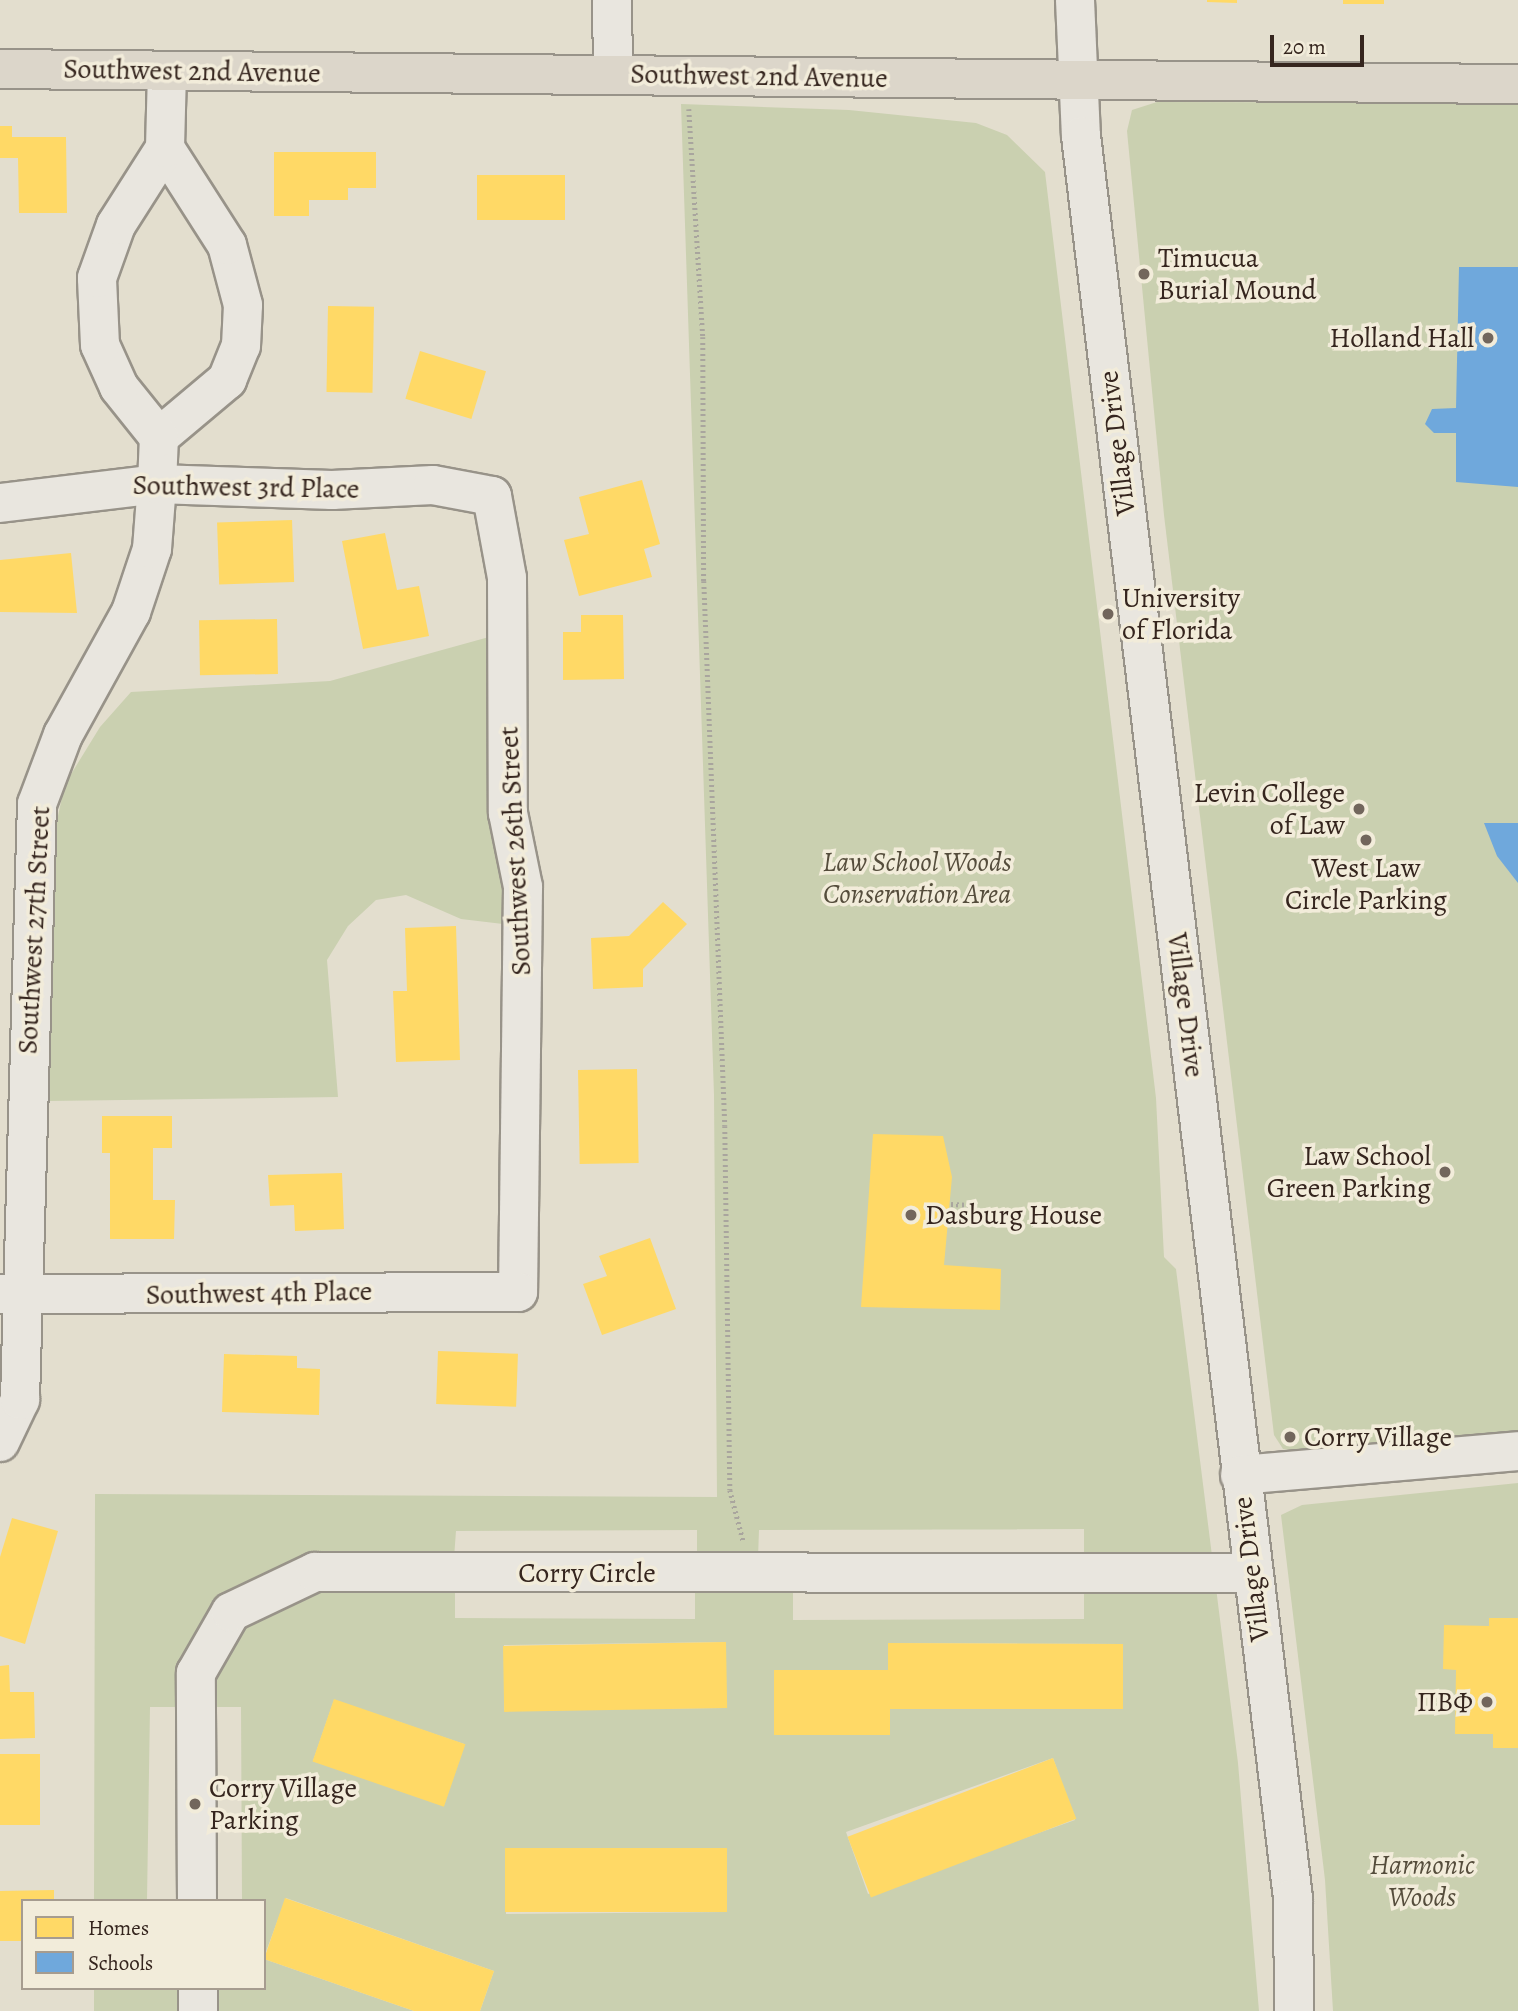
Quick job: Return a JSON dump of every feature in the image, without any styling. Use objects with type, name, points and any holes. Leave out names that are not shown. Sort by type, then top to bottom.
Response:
[{"type":"main road","name":"Southwest 2nd Avenue","points":[[0,69],[1518,84]]},
{"type":"street","points":[[612,0],[613,74]]},
{"type":"street","name":"Village Drive","points":[[1075,0],[1075,81],[1251,1573],[1293,1898],[1294,2011]]},
{"type":"street","points":[[165,148],[228,245],[243,304],[241,346],[227,380],[159,437],[109,366],[100,345],[96,298],[111,234],[165,148],[167,72]]},
{"type":"street","name":"Southwest 27th Street","points":[[0,1442],[20,1400],[11,1293],[37,804],[63,735],[131,612],[152,549],[159,437]]},
{"type":"street","name":"Southwest 3rd Place","points":[[0,503],[157,484],[332,490],[433,485],[492,496]]},
{"type":"street","name":"Southwest 26th Street","points":[[492,496],[507,578],[508,814],[523,887],[518,1292]]},
{"type":"street","name":"Southwest 4th Place","points":[[11,1293],[518,1292]]},
{"type":"street","points":[[1240,1475],[1518,1451]]},
{"type":"street","name":"Corry Circle","points":[[197,1899],[196,1673],[217,1628],[253,1598],[315,1572],[1251,1573]]},
{"type":"street","points":[[198,1990],[198,2011]]},
{"type":"path","points":[[689,105],[704,337],[704,581],[725,1126],[730,1490],[752,1573]]},
{"type":"path","points":[[951,1204],[972,1205]]},
{"type":"green space","name":"Levin College of Law","points":[[1157,102],[1518,103],[1518,1436],[1295,1451],[1283,1449],[1274,1435],[1164,515],[1127,131],[1132,110]]},
{"type":"green space","name":"Law School Woods Conservation Area","points":[[681,104],[849,110],[976,123],[1007,135],[1045,172],[1156,1098],[1164,1257],[1176,1269],[1238,1763],[1259,2011],[480,2011],[494,1971],[286,1898],[266,1952],[266,1899],[242,1899],[241,1707],[208,1707],[211,1678],[230,1634],[288,1593],[316,1585],[455,1584],[455,1618],[695,1619],[695,1590],[793,1589],[793,1620],[1084,1619],[1084,1529],[759,1530],[758,1558],[697,1558],[697,1530],[456,1531],[454,1558],[312,1560],[278,1571],[223,1601],[207,1621],[183,1669],[182,1707],[150,1707],[147,1899],[94,1899],[95,1494],[717,1497],[714,1095]],"holes":[[[726,1642],[726,1708],[504,1710],[504,1645]],[[888,1643],[1123,1644],[1123,1708],[890,1709],[890,1735],[774,1734],[775,1670],[888,1670]],[[334,1700],[464,1744],[443,1805],[313,1761]],[[1053,1758],[1075,1820],[868,1894],[846,1832]],[[727,1848],[727,1912],[506,1914],[506,1849]]]},
{"type":"green space","points":[[489,637],[490,791],[505,883],[503,924],[461,919],[406,895],[376,900],[348,926],[327,960],[338,1097],[48,1101],[52,843],[65,784],[100,727],[131,692],[330,681]]},
{"type":"green space","name":"Harmonic Woods","points":[[1518,1483],[1518,2011],[1333,2011],[1325,1880],[1281,1515],[1302,1505]]},
{"type":"green space","points":[[266,1960],[414,2011],[214,2011],[214,1990],[266,1990]]},
{"type":"green space","points":[[94,1990],[182,1990],[182,2011],[94,2011]]},
{"type":"building: Homes","points":[[1237,0],[1237,3],[1207,2]]},
{"type":"building: Homes","points":[[1343,0],[1384,0],[1384,4],[1343,4]]},
{"type":"building: Homes","points":[[0,126],[12,126],[12,137],[66,137],[67,213],[19,213],[18,158],[0,158]]},
{"type":"building: Homes","points":[[274,152],[376,152],[376,188],[348,188],[348,200],[309,200],[309,216],[274,216]]},
{"type":"building: Homes","points":[[477,175],[565,175],[565,220],[477,220]]},
{"type":"building: Homes","points":[[328,306],[374,307],[372,393],[326,392]]},
{"type":"building: Homes","points":[[420,351],[486,371],[471,419],[405,399]]},
{"type":"building: Homes","points":[[642,480],[660,544],[644,549],[652,577],[579,596],[564,540],[589,534],[579,497]]},
{"type":"building: Homes","points":[[292,520],[294,582],[219,585],[217,523]]},
{"type":"building: Homes","points":[[385,533],[397,590],[419,586],[429,636],[363,649],[342,541]]},
{"type":"building: Homes","points":[[71,553],[77,613],[0,612],[0,560]]},
{"type":"building: Homes","points":[[581,615],[623,615],[624,679],[563,680],[563,632],[581,632]]},
{"type":"building: Homes","points":[[277,619],[278,674],[200,675],[199,620]]},
{"type":"building: Homes","points":[[663,902],[687,924],[643,969],[643,987],[593,989],[591,938],[629,936]]},
{"type":"building: Homes","points":[[456,926],[460,1060],[396,1062],[393,991],[407,991],[405,928]]},
{"type":"building: Homes","points":[[637,1069],[639,1163],[580,1164],[578,1070]]},
{"type":"building: Homes","points":[[102,1116],[172,1116],[172,1148],[153,1148],[153,1200],[175,1200],[174,1239],[110,1239],[110,1153],[102,1153]]},
{"type":"building: Homes","name":"Dasburg House","points":[[873,1134],[943,1136],[952,1177],[944,1265],[1001,1269],[1000,1310],[861,1307]]},
{"type":"building: Homes","points":[[342,1173],[344,1229],[295,1231],[294,1205],[270,1206],[268,1175]]},
{"type":"building: Homes","points":[[650,1238],[676,1309],[602,1335],[583,1284],[607,1276],[599,1256]]},
{"type":"building: Homes","points":[[438,1351],[518,1354],[516,1407],[436,1404]]},
{"type":"building: Homes","points":[[224,1354],[297,1356],[297,1368],[320,1369],[319,1415],[222,1412]]},
{"type":"building: Homes","points":[[12,1518],[58,1531],[25,1644],[0,1636],[0,1557]]},
{"type":"building: Homes","name":"ΠΒΦ","points":[[1489,1618],[1518,1618],[1518,1748],[1493,1748],[1493,1734],[1455,1734],[1456,1670],[1443,1669],[1444,1625],[1489,1626]]},
{"type":"building: Homes","points":[[726,1642],[727,1708],[504,1712],[503,1646]]},
{"type":"building: Homes","points":[[888,1643],[1123,1644],[1123,1709],[890,1709],[890,1735],[774,1735],[774,1670],[888,1670]]},
{"type":"building: Homes","points":[[9,1665],[10,1692],[34,1692],[35,1738],[0,1739],[0,1666]]},
{"type":"building: Homes","points":[[334,1699],[465,1744],[444,1807],[313,1761]]},
{"type":"building: Homes","points":[[0,1754],[40,1754],[40,1825],[0,1825]]},
{"type":"building: Homes","points":[[1053,1758],[1076,1819],[871,1898],[848,1837]]},
{"type":"building: Homes","points":[[505,1848],[727,1848],[727,1912],[505,1912]]},
{"type":"building: Homes","points":[[54,1890],[54,1899],[21,1899],[21,1941],[0,1941],[0,1891]]},
{"type":"building: Homes","points":[[285,1898],[494,1971],[480,2011],[414,2011],[266,1960]]},
{"type":"building: Schools","name":"Holland Hall","points":[[1459,267],[1518,267],[1518,487],[1456,482],[1456,433],[1434,433],[1425,424],[1432,409],[1456,408]]},
{"type":"building: Schools","points":[[1484,823],[1518,823],[1518,883],[1497,856]]},
{"type":"place","name":"Timucua Burial Mound","points":[[1144,274]]},
{"type":"place","name":"Holland Hall","points":[[1488,338]]},
{"type":"place","name":"University of Florida","points":[[1108,614]]},
{"type":"place","name":"Levin College of Law","points":[[1359,809]]},
{"type":"place","name":"West Law Circle Parking","points":[[1366,840]]},
{"type":"place","name":"Law School Green Parking","points":[[1445,1172]]},
{"type":"place","name":"Dasburg House","points":[[911,1215]]},
{"type":"place","name":"Corry Village","points":[[1290,1437]]},
{"type":"place","name":"ΠΒΦ","points":[[1487,1702]]},
{"type":"place","name":"Corry Village Parking","points":[[195,1804]]}]
